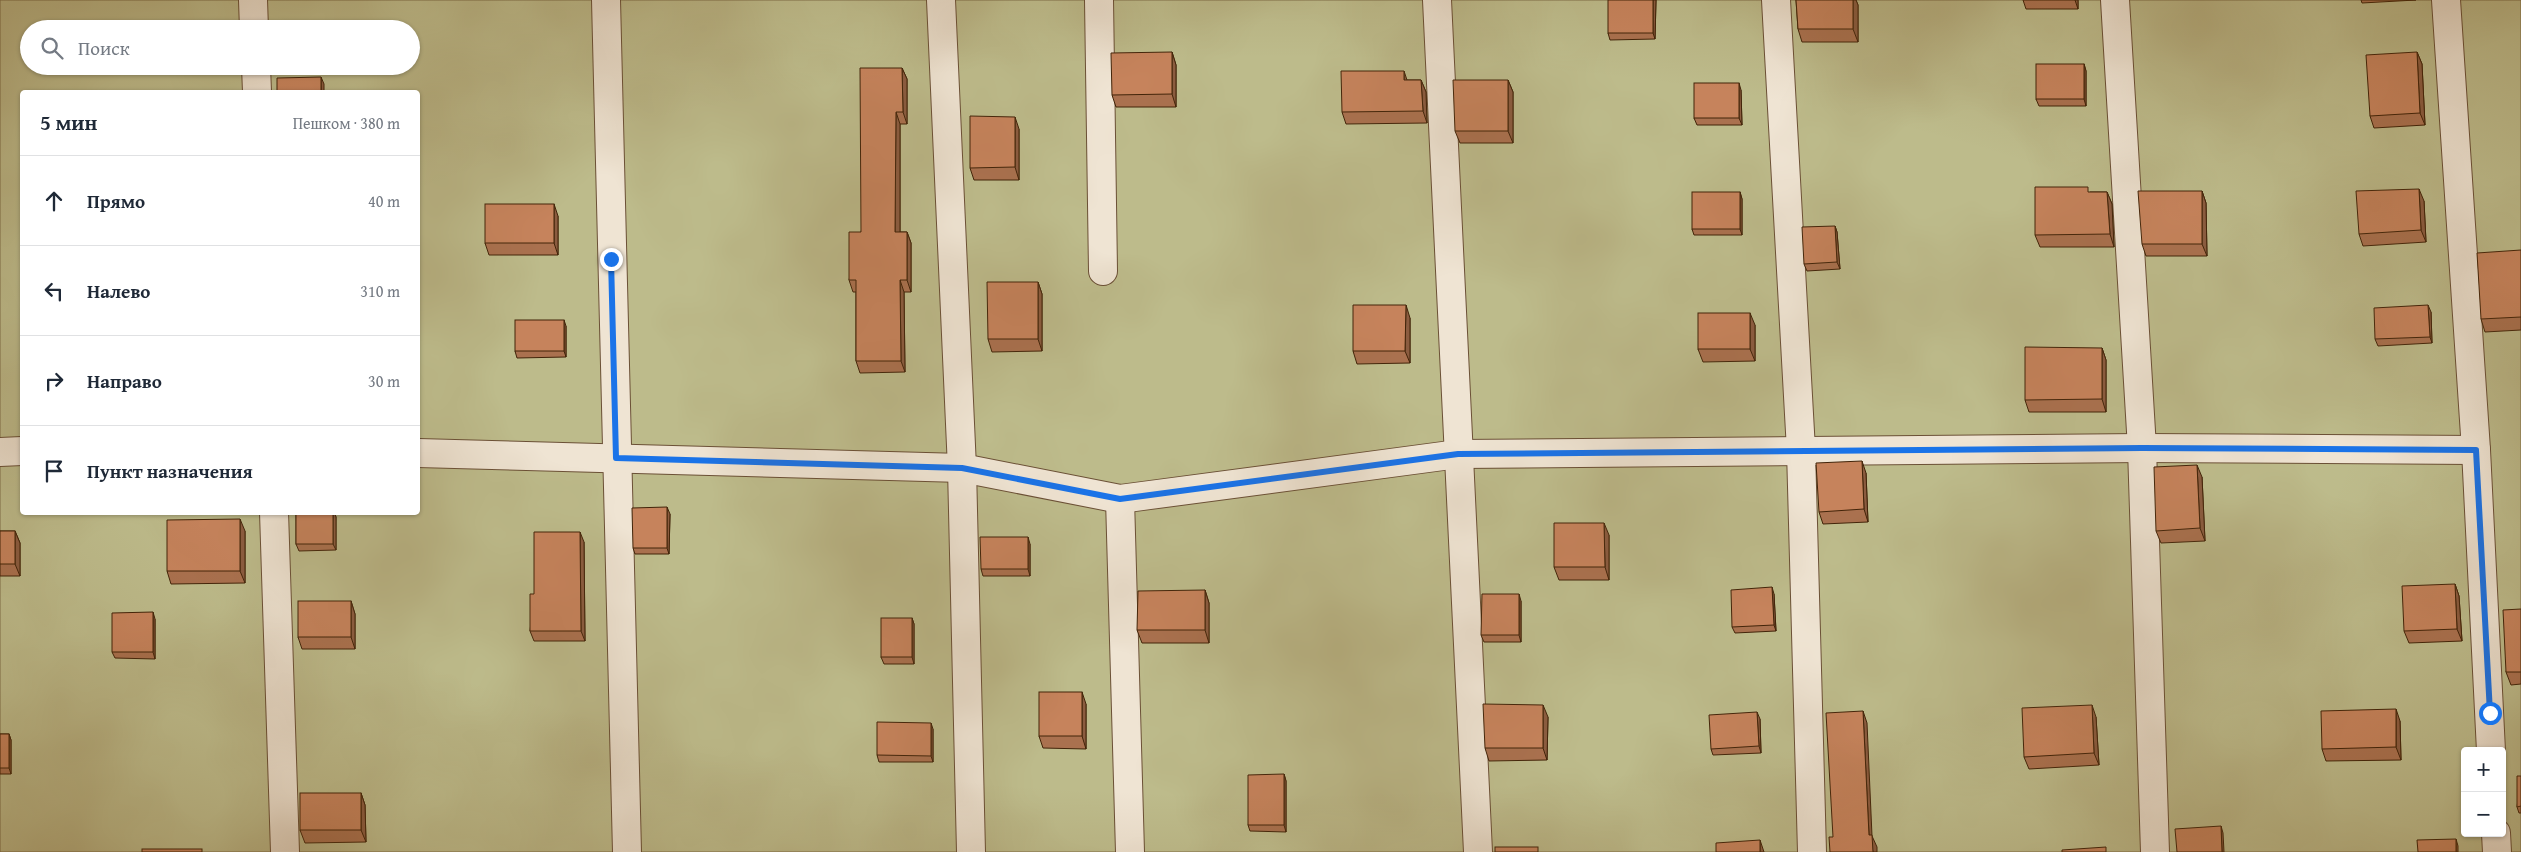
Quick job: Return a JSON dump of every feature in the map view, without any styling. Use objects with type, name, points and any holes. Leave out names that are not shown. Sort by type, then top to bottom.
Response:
[{"type":"street","points":[[253,0],[254,20]]},
{"type":"street","points":[[606,0],[627,852]]},
{"type":"street","points":[[941,0],[962,468],[971,852]]},
{"type":"street","points":[[1099,0],[1103,271]]},
{"type":"street","points":[[1438,0],[1478,852]]},
{"type":"street","points":[[1776,0],[1801,450],[1812,852]]},
{"type":"street","points":[[2115,0],[2142,448],[2155,852]]},
{"type":"street","points":[[2446,0],[2476,450],[2491,747]]},
{"type":"street","points":[[256,75],[257,90]]},
{"type":"street","points":[[420,453],[962,468],[1120,499],[1458,454],[2142,448],[2476,450]]},
{"type":"street","points":[[0,452],[20,451]]},
{"type":"street","points":[[1120,499],[1130,852]]},
{"type":"street","points":[[274,515],[285,852]]},
{"type":"street","points":[[2496,837],[2497,852]]},
{"type":"shaded area","points":[[0,0],[2521,0],[2521,852],[0,852]]},
{"type":"building","points":[[1608,0],[1653,0],[1653,33],[1608,33]]},
{"type":"building","points":[[1796,0],[1853,0],[1853,29],[1798,29]]},
{"type":"building","points":[[1172,52],[1172,94],[1112,95],[1111,53]]},
{"type":"building","points":[[2417,52],[2420,113],[2370,116],[2366,55]]},
{"type":"building","points":[[2036,64],[2084,64],[2084,99],[2036,99]]},
{"type":"building","points":[[860,68],[902,68],[903,112],[896,112],[895,232],[907,232],[907,280],[900,280],[901,361],[856,361],[856,280],[849,280],[849,232],[861,232]]},
{"type":"building","points":[[1341,71],[1404,71],[1404,80],[1421,80],[1423,111],[1342,112]]},
{"type":"building","points":[[321,77],[321,90],[277,90],[277,78]]},
{"type":"building","points":[[1453,80],[1508,80],[1508,131],[1455,131]]},
{"type":"building","points":[[1694,83],[1739,83],[1739,118],[1694,118]]},
{"type":"building","points":[[970,116],[1015,117],[1015,167],[970,168]]},
{"type":"building","points":[[2035,187],[2088,187],[2088,192],[2107,192],[2110,234],[2035,235]]},
{"type":"building","points":[[2419,189],[2421,230],[2359,234],[2356,191]]},
{"type":"building","points":[[2138,191],[2202,191],[2202,244],[2142,244]]},
{"type":"building","points":[[1692,192],[1740,192],[1740,229],[1692,229]]},
{"type":"building","points":[[485,204],[554,204],[554,243],[485,243]]},
{"type":"building","points":[[1835,226],[1837,262],[1804,264],[1802,227]]},
{"type":"building","points":[[2521,250],[2521,317],[2481,319],[2477,253]]},
{"type":"building","points":[[987,282],[1038,282],[1038,339],[988,339]]},
{"type":"building","points":[[1353,305],[1406,305],[1405,351],[1353,351]]},
{"type":"building","points":[[2428,305],[2430,337],[2375,339],[2374,308]]},
{"type":"building","points":[[1698,313],[1750,313],[1750,349],[1698,349]]},
{"type":"building","points":[[515,320],[564,320],[564,351],[515,351]]},
{"type":"building","points":[[2025,347],[2102,348],[2102,399],[2025,400]]},
{"type":"building","points":[[1862,461],[1864,509],[1819,512],[1816,463]]},
{"type":"building","points":[[2197,465],[2200,528],[2156,531],[2154,467]]},
{"type":"building","points":[[667,507],[667,548],[633,548],[632,508]]},
{"type":"building","points":[[296,515],[333,515],[333,544],[296,544]]},
{"type":"building","points":[[240,519],[240,571],[167,571],[167,520]]},
{"type":"building","points":[[1554,523],[1604,523],[1605,567],[1554,567]]},
{"type":"building","points":[[0,531],[15,531],[15,564],[0,564]]},
{"type":"building","points":[[534,532],[580,532],[581,631],[530,631],[530,594],[534,594]]},
{"type":"building","points":[[980,537],[1028,537],[1028,569],[981,569]]},
{"type":"building","points":[[2455,584],[2457,629],[2404,631],[2402,586]]},
{"type":"building","points":[[1772,587],[1774,625],[1732,627],[1731,590]]},
{"type":"building","points":[[1205,590],[1205,630],[1137,630],[1138,591]]},
{"type":"building","points":[[1482,594],[1519,594],[1519,635],[1481,635]]},
{"type":"building","points":[[298,601],[351,601],[351,637],[298,637]]},
{"type":"building","points":[[2521,609],[2521,672],[2506,672],[2503,610]]},
{"type":"building","points":[[153,612],[153,652],[112,652],[112,613]]},
{"type":"building","points":[[881,618],[912,618],[912,657],[881,657]]},
{"type":"building","points":[[1039,692],[1082,692],[1082,736],[1039,736]]},
{"type":"building","points":[[1483,704],[1543,705],[1543,748],[1485,748]]},
{"type":"building","points":[[2092,705],[2094,753],[2024,757],[2022,708]]},
{"type":"building","points":[[2396,709],[2396,747],[2322,749],[2321,711]]},
{"type":"building","points":[[1863,711],[1869,835],[1872,835],[1873,852],[1830,852],[1829,837],[1833,837],[1826,713]]},
{"type":"building","points":[[1757,712],[1759,746],[1711,749],[1709,715]]},
{"type":"building","points":[[877,722],[931,723],[931,756],[877,755]]},
{"type":"building","points":[[0,734],[9,734],[9,768],[0,768]]},
{"type":"building","points":[[1284,774],[1284,825],[1248,825],[1248,775]]},
{"type":"building","points":[[2517,776],[2521,776],[2521,806],[2517,807]]},
{"type":"building","points":[[300,793],[361,793],[361,830],[300,830]]},
{"type":"building","points":[[2221,826],[2222,852],[2177,852],[2175,829]]},
{"type":"building","points":[[2456,839],[2456,852],[2418,852],[2417,840]]},
{"type":"building","points":[[1760,840],[1760,852],[1716,852],[1716,843]]},
{"type":"building","points":[[1495,847],[1538,847],[1538,852],[1495,852]]},
{"type":"building","points":[[2106,847],[2106,852],[2062,852],[2062,850]]},
{"type":"building","points":[[142,849],[202,849],[202,852],[142,852]]},
{"type":"route","points":[[611,259],[616,458],[962,468],[1120,499],[1458,454],[2142,448],[2476,450],[2490,713]]}]
